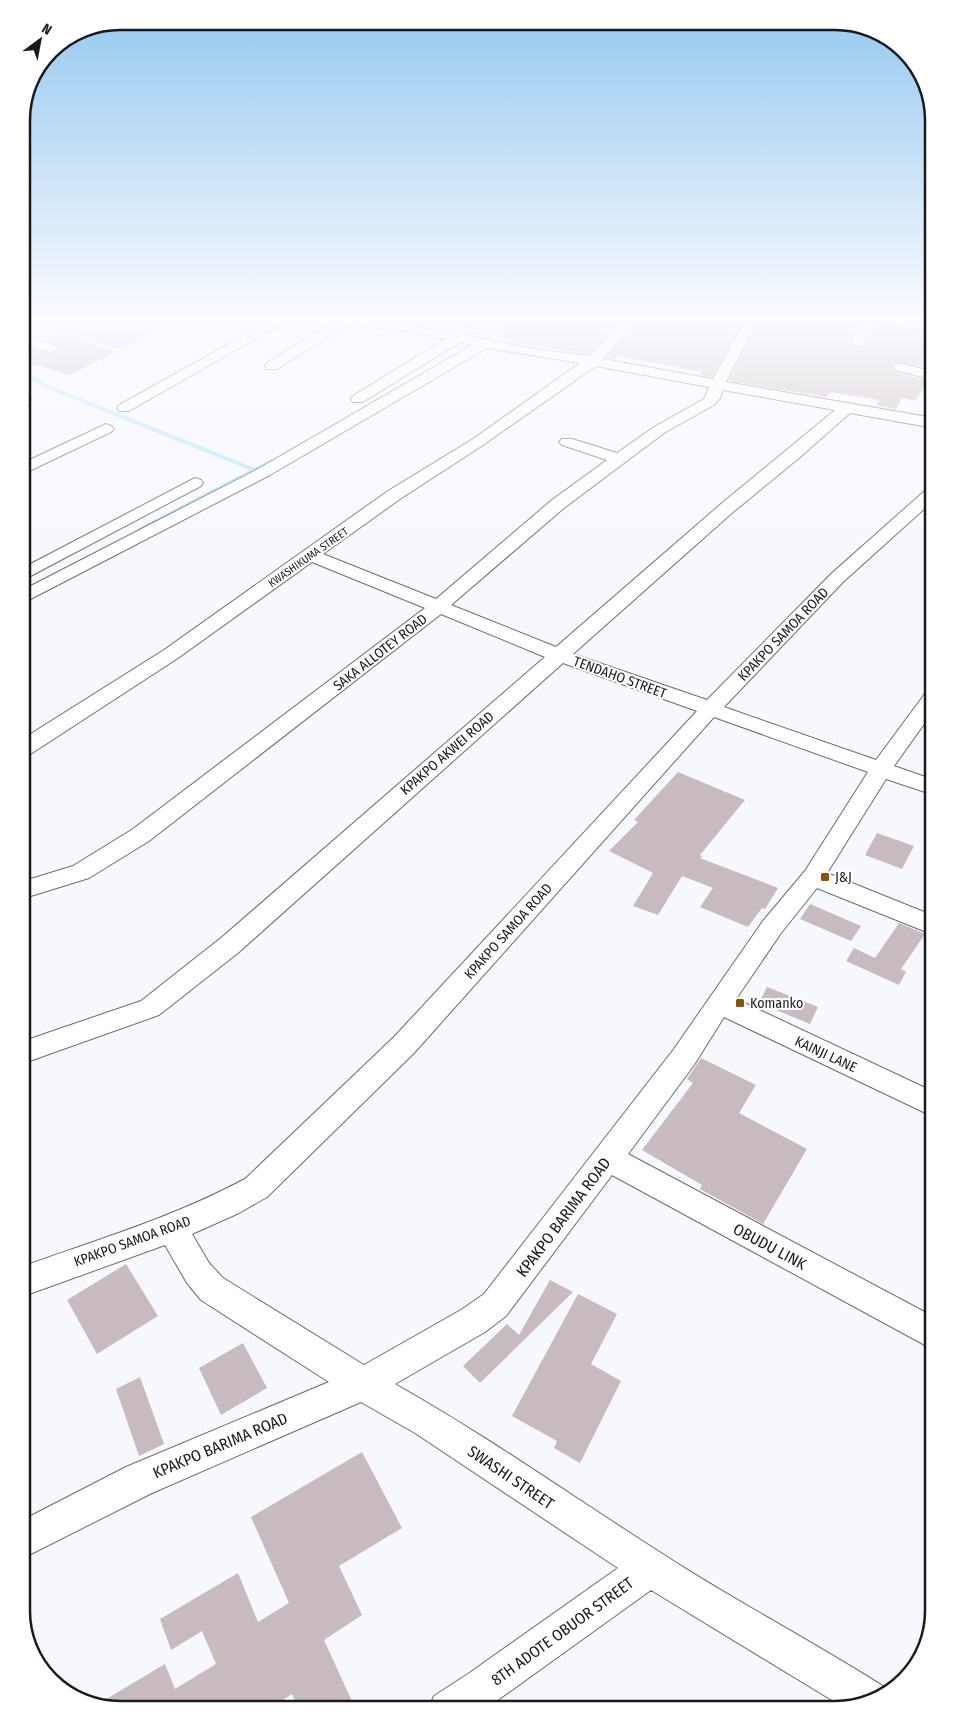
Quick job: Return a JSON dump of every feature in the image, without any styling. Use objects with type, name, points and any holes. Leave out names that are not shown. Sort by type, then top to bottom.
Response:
[{"type":"street","points":[[124,408],[139,400]]},
{"type":"street","points":[[349,404],[357,400]]},
{"type":"street","points":[[30,594],[264,472],[375,400]]},
{"type":"street","name":"KWASHIKUMA STREET","points":[[30,744],[171,654],[394,495],[478,442],[538,400]]},
{"type":"street","name":"SAKA ALLOTEY ROAD","points":[[30,888],[81,872],[141,835],[438,607],[558,504],[659,430],[710,400]]},
{"type":"street","points":[[800,400],[925,421]]},
{"type":"street","name":"KPAKPO AKWEI ROAD","points":[[30,1050],[135,1014],[164,998],[230,945],[558,655],[727,508],[793,455],[847,408]]},
{"type":"street","points":[[30,466],[106,429]]},
{"type":"street","points":[[567,442],[620,459]]},
{"type":"street","points":[[30,571],[195,483]]},
{"type":"street","name":"KPAKPO SAMOA ROAD","points":[[30,1279],[92,1255],[173,1229],[256,1188],[404,1045],[710,709],[837,578],[925,499]]},
{"type":"street","name":"TENDAHO STREET","points":[[311,555],[558,655],[925,785]]},
{"type":"street","name":"KPAKPO BARIMA ROAD","points":[[30,1536],[139,1480],[362,1384],[473,1321],[495,1305],[684,1057],[772,927],[813,877],[880,770],[925,708]]},
{"type":"street","points":[[813,877],[925,922]]},
{"type":"street","name":"KAINJI LANE","points":[[719,1003],[925,1101]]},
{"type":"street","name":"OBUDU LINK","points":[[607,1158],[925,1329]]},
{"type":"street","name":"SWASHI STREET","points":[[173,1229],[198,1274],[212,1289],[362,1384],[427,1421],[650,1568],[863,1696]]},
{"type":"street","name":"8TH ADOTE OBUOR STREET","points":[[462,1701],[650,1568]]},
{"type":"building","points":[[879,400],[901,400],[896,409],[876,405]]},
{"type":"building","points":[[678,772],[745,800],[700,855],[702,856],[700,858],[778,888],[765,909],[762,908],[748,927],[700,907],[713,888],[682,876],[658,915],[633,906],[653,873],[609,851],[638,822],[634,820]]},
{"type":"building","points":[[877,833],[914,846],[902,869],[865,855]]},
{"type":"building","points":[[810,904],[861,926],[851,941],[800,919]]},
{"type":"building","points":[[899,923],[925,934],[901,969],[906,972],[899,985],[846,961],[854,948],[875,958]]},
{"type":"building","points":[[767,987],[818,1007],[810,1024],[759,1003]]},
{"type":"building","points":[[701,1058],[756,1085],[739,1113],[807,1149],[763,1224],[700,1189],[702,1185],[642,1150],[693,1083],[687,1079]]},
{"type":"building","points":[[126,1264],[158,1316],[97,1354],[67,1300]]},
{"type":"building","points":[[550,1280],[573,1292],[480,1383],[463,1366],[507,1324],[519,1335]]},
{"type":"building","points":[[578,1294],[617,1314],[591,1364],[621,1381],[580,1463],[554,1448],[557,1441],[512,1416]]},
{"type":"building","points":[[243,1343],[267,1388],[221,1415],[199,1368]]},
{"type":"building","points":[[140,1377],[164,1444],[139,1456],[116,1389]]},
{"type":"building","points":[[362,1452],[402,1528],[339,1566],[362,1615],[324,1640],[352,1701],[295,1701],[292,1694],[282,1701],[105,1700],[165,1664],[175,1689],[216,1664],[202,1631],[171,1650],[160,1619],[238,1573],[258,1622],[289,1603],[251,1517]]},
{"type":"waterway","points":[[80,400],[255,470]]},
{"type":"waterway","points":[[255,470],[272,461]]},
{"type":"waterway","points":[[216,490],[255,470]]},
{"type":"waterway","points":[[140,530],[218,489]]},
{"type":"place","name":"J&J","points":[[825,877]]},
{"type":"place","name":"Komanko","points":[[740,1003]]}]
